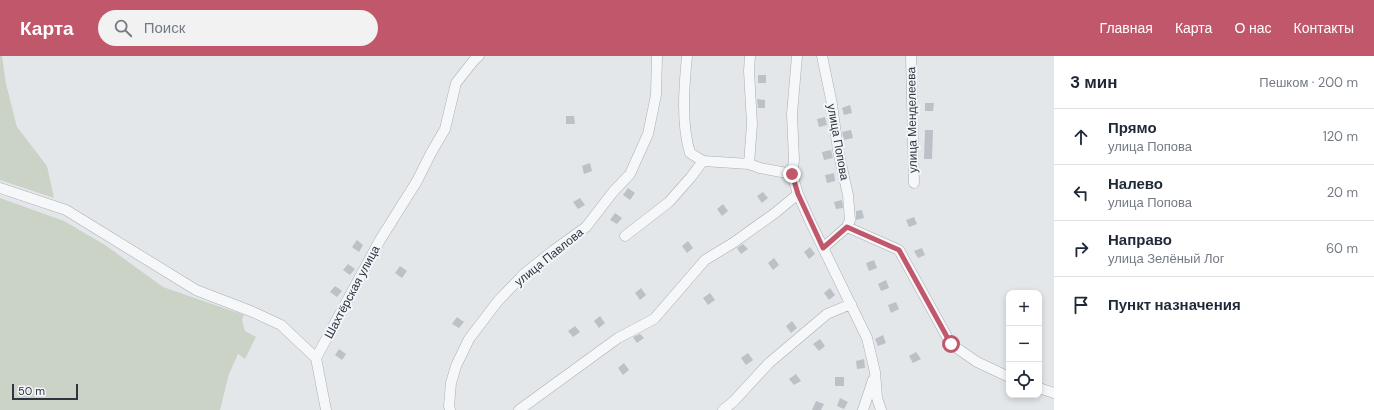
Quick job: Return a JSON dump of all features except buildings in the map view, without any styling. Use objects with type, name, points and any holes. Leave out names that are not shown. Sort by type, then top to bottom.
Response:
[{"type":"street","name":"Шахтёрская улица","points":[[316,358],[380,240],[418,181],[431,153],[445,129],[456,83],[479,56]]},
{"type":"street","name":"улица Павлова","points":[[450,410],[451,383],[454,372],[469,339],[498,301],[524,274],[586,227],[613,192],[630,174],[648,134],[656,95],[657,56]]},
{"type":"street","points":[[687,56],[685,112],[686,139],[690,153],[703,161],[750,164],[760,168],[792,174]]},
{"type":"street","points":[[750,56],[749,71],[752,124],[750,164]]},
{"type":"street","points":[[797,56],[792,114],[794,160],[792,174],[798,194],[867,338],[875,372],[877,398],[881,410]]},
{"type":"street","name":"улица Попова","points":[[822,56],[832,104],[838,150],[848,195],[850,220],[847,227]]},
{"type":"street","name":"улица Менделеева","points":[[911,56],[914,184]]},
{"type":"street","points":[[625,236],[669,202],[703,161]]},
{"type":"street","points":[[0,188],[66,210],[196,290],[253,312],[281,325],[316,358],[326,410]]},
{"type":"street","points":[[519,410],[618,338],[654,319],[705,260],[775,213],[798,194]]},
{"type":"street","points":[[823,248],[847,227],[899,250],[951,344],[977,362],[1006,376]]},
{"type":"street","points":[[723,410],[733,402],[769,364],[827,314],[851,304]]},
{"type":"street","points":[[863,410],[875,372]]},
{"type":"street","points":[[1042,389],[1054,393]]},
{"type":"shaded area","points":[[0,56],[2,56],[6,84],[17,127],[47,166],[54,198],[0,180]]},
{"type":"shaded area","points":[[0,198],[64,221],[105,245],[163,287],[244,315],[242,320],[245,331],[256,337],[245,359],[238,354],[229,374],[220,410],[0,410]]},
{"type":"route","points":[[792,174],[798,194],[823,248],[847,227],[899,250],[951,344]]}]
